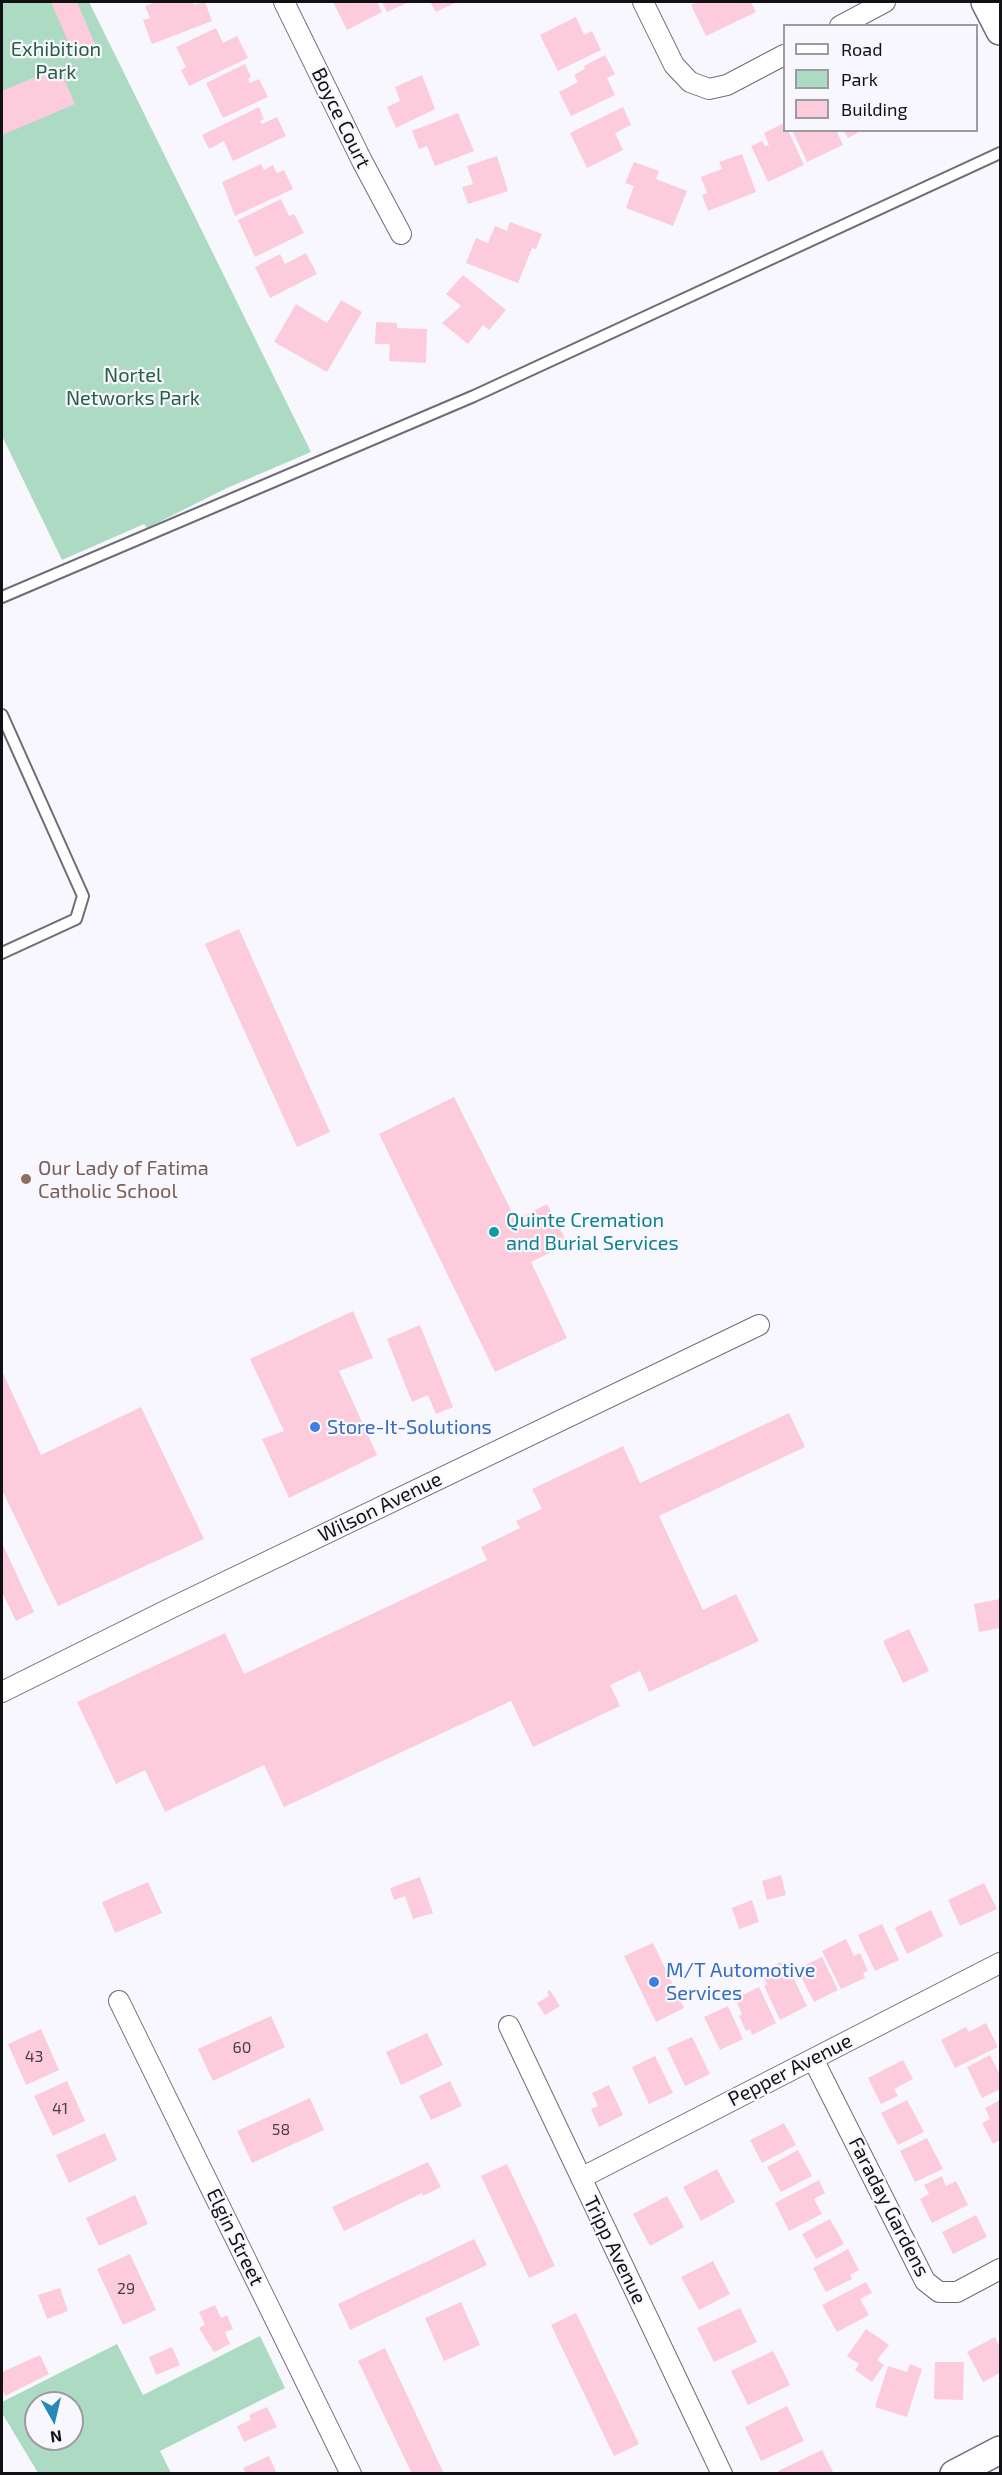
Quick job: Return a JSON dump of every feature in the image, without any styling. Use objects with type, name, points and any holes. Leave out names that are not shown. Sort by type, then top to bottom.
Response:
[{"type":"main road","points":[[985,2],[1000,31]]},
{"type":"main road","points":[[954,2474],[1000,2450]]},
{"type":"street","name":"Boyce Court","points":[[284,2],[362,161],[401,234]]},
{"type":"street","points":[[643,2],[674,65],[690,82],[709,89],[727,86],[783,56]]},
{"type":"street","points":[[844,24],[885,2]]},
{"type":"street","name":"Wilson Avenue","points":[[2,1692],[179,1604],[759,1325]]},
{"type":"street","name":"Pepper Avenue","points":[[580,2178],[1000,1963]]},
{"type":"street","name":"Elgin Street","points":[[119,2001],[351,2474]]},
{"type":"street","name":"Tripp Avenue","points":[[509,2026],[722,2474]]},
{"type":"street","name":"Faraday Gardens","points":[[813,2059],[925,2281],[939,2292],[957,2292],[1000,2270]]},
{"type":"lane","points":[[2,597],[474,396],[1000,153]]},
{"type":"lane","points":[[2,715],[83,896],[76,919],[2,953]]},
{"type":"green space","name":"Nortel Networks Park","points":[[2,2],[89,2],[311,452],[227,488],[147,528],[144,524],[62,560],[2,436]]},
{"type":"green space","points":[[260,2336],[285,2388],[160,2451],[171,2473],[38,2473],[25,2451],[84,2451],[84,2391],[24,2391],[24,2450],[2,2413],[2,2402],[117,2344],[143,2395]]},
{"type":"building","points":[[51,2],[77,2],[98,51],[76,60]]},
{"type":"building","points":[[156,2],[193,2],[194,5],[205,2],[212,21],[152,44],[143,20],[150,18],[145,6]]},
{"type":"building","points":[[333,2],[377,2],[382,12],[347,30]]},
{"type":"building","points":[[382,2],[409,2],[387,12]]},
{"type":"building","points":[[430,2],[457,2],[436,12]]},
{"type":"building","points":[[698,2],[751,2],[756,12],[706,36],[691,5]]},
{"type":"building","points":[[576,17],[584,35],[592,31],[601,50],[558,71],[540,35]]},
{"type":"building","points":[[216,28],[223,43],[237,36],[248,58],[189,86],[181,70],[186,67],[176,47]]},
{"type":"building","points":[[605,55],[615,74],[607,78],[615,95],[571,116],[559,92],[578,82],[574,75],[585,69],[584,66]]},
{"type":"building","points":[[245,64],[251,77],[248,79],[250,83],[259,79],[268,97],[223,118],[206,83]]},
{"type":"building","points":[[59,67],[75,104],[2,135],[2,91]]},
{"type":"building","points":[[422,75],[435,109],[396,128],[387,107],[400,101],[395,87]]},
{"type":"building","points":[[259,107],[264,119],[260,121],[262,124],[277,117],[286,136],[233,161],[224,141],[209,149],[202,135]]},
{"type":"building","points":[[623,107],[631,125],[615,133],[623,150],[587,168],[570,133]]},
{"type":"building","points":[[458,113],[474,151],[435,166],[427,146],[419,149],[412,131]]},
{"type":"building","points":[[783,124],[783,132],[789,132],[804,165],[768,182],[751,146],[762,141],[765,146],[769,145],[764,133]]},
{"type":"building","points":[[793,132],[837,132],[843,145],[807,162]]},
{"type":"building","points":[[844,132],[859,132],[848,138]]},
{"type":"building","points":[[742,154],[756,192],[708,211],[702,195],[707,193],[701,177],[722,169],[719,162]]},
{"type":"building","points":[[497,156],[508,191],[468,204],[462,187],[473,184],[467,166]]},
{"type":"building","points":[[634,162],[659,171],[656,179],[687,191],[673,226],[626,208],[634,186],[625,183]]},
{"type":"building","points":[[261,164],[264,170],[273,165],[277,173],[284,170],[293,189],[235,216],[222,182]]},
{"type":"building","points":[[281,199],[289,216],[294,214],[304,233],[255,257],[238,220]]},
{"type":"building","points":[[510,222],[542,234],[536,249],[532,248],[518,283],[466,263],[476,238],[488,243],[495,226],[507,231]]},
{"type":"building","points":[[306,253],[317,274],[270,298],[255,267],[280,254],[285,264]]},
{"type":"building","points":[[463,275],[506,310],[489,330],[483,325],[468,344],[442,323],[461,306],[446,294]]},
{"type":"building","points":[[341,300],[362,312],[327,372],[274,342],[296,304],[327,323]]},
{"type":"building","points":[[376,322],[397,323],[397,328],[427,329],[426,363],[389,361],[390,344],[375,344]]},
{"type":"building","points":[[239,929],[330,1132],[297,1147],[205,944]]},
{"type":"building","name":"Quinte Cremation and Burial Services","points":[[454,1097],[516,1220],[547,1204],[568,1244],[531,1262],[567,1338],[495,1372],[379,1134]]},
{"type":"building","points":[[353,1311],[373,1358],[339,1371],[377,1455],[289,1498],[262,1439],[284,1431],[250,1359]]},
{"type":"building","points":[[420,1325],[453,1407],[436,1414],[428,1395],[412,1402],[387,1339]]},
{"type":"building","points":[[2,1371],[41,1455],[141,1407],[204,1539],[58,1606],[2,1490]]},
{"type":"building","points":[[789,1413],[805,1447],[659,1516],[703,1610],[736,1594],[759,1641],[649,1692],[640,1671],[610,1685],[620,1706],[533,1747],[511,1701],[284,1807],[264,1765],[165,1812],[145,1770],[116,1784],[77,1702],[225,1633],[244,1674],[487,1560],[481,1547],[520,1528],[516,1521],[542,1509],[532,1489],[623,1446],[640,1483]]},
{"type":"building","points":[[2,1543],[34,1612],[16,1621],[2,1592]]},
{"type":"building","points":[[1000,1599],[1000,1628],[979,1632],[974,1604]]},
{"type":"building","points":[[909,1629],[929,1671],[903,1683],[883,1641]]},
{"type":"building","points":[[781,1875],[786,1895],[767,1900],[762,1881]]},
{"type":"building","points":[[420,1877],[433,1913],[413,1919],[405,1896],[394,1900],[390,1888]]},
{"type":"building","points":[[148,1882],[162,1913],[115,1933],[102,1902]]},
{"type":"building","points":[[984,1883],[997,1909],[960,1926],[948,1900]]},
{"type":"building","points":[[752,1900],[759,1922],[739,1929],[732,1908]]},
{"type":"building","points":[[931,1910],[943,1936],[907,1954],[895,1928]]},
{"type":"building","points":[[882,1924],[899,1960],[875,1971],[858,1935]]},
{"type":"building","points":[[846,1939],[854,1956],[860,1953],[868,1971],[863,1973],[865,1978],[841,1989],[822,1951]]},
{"type":"building","name":"M/T Automotive Services","points":[[653,1943],[684,2008],[656,2022],[624,1956]]},
{"type":"building","points":[[822,1957],[838,1990],[814,2002],[797,1969]]},
{"type":"building","points":[[781,1962],[787,1974],[791,1973],[807,2006],[780,2020],[764,1986],[767,1984],[761,1972]]},
{"type":"building","points":[[759,1987],[776,2023],[752,2035],[750,2029],[746,2031],[735,1999]]},
{"type":"building","points":[[550,1990],[560,2006],[545,2015],[537,2003],[549,1996],[547,1992]]},
{"type":"building","points":[[728,2006],[743,2039],[720,2050],[704,2017]]},
{"type":"building","points":[[271,2016],[285,2047],[213,2081],[198,2049]]},
{"type":"building","points":[[986,2023],[998,2047],[955,2068],[941,2040],[966,2027],[969,2032]]},
{"type":"building","points":[[41,2029],[59,2070],[26,2085],[8,2044]]},
{"type":"building","points":[[427,2033],[443,2065],[401,2085],[386,2052]]},
{"type":"building","points":[[692,2037],[710,2074],[685,2086],[667,2048]]},
{"type":"building","points":[[990,2055],[1000,2075],[1000,2089],[982,2098],[967,2067]]},
{"type":"building","points":[[655,2056],[673,2093],[649,2104],[632,2067]]},
{"type":"building","points":[[903,2060],[913,2079],[894,2089],[898,2096],[881,2104],[868,2078]]},
{"type":"building","points":[[67,2081],[85,2121],[53,2136],[34,2096]]},
{"type":"building","points":[[450,2081],[462,2106],[431,2120],[419,2096]]},
{"type":"building","points":[[609,2085],[623,2115],[599,2127],[591,2109],[598,2106],[592,2093]]},
{"type":"building","points":[[310,2098],[324,2130],[252,2163],[237,2131]]},
{"type":"building","points":[[907,2100],[924,2132],[898,2145],[881,2113]]},
{"type":"building","points":[[1000,2100],[1000,2140],[993,2144],[982,2123],[990,2119],[985,2108]]},
{"type":"building","points":[[784,2123],[796,2145],[762,2163],[750,2140]]},
{"type":"building","points":[[105,2133],[117,2160],[69,2183],[56,2155]]},
{"type":"building","points":[[927,2138],[943,2169],[915,2182],[900,2151]]},
{"type":"building","points":[[798,2150],[812,2176],[781,2192],[767,2167]]},
{"type":"building","points":[[428,2162],[441,2187],[423,2196],[422,2193],[344,2231],[332,2207]]},
{"type":"building","points":[[507,2164],[555,2266],[529,2278],[481,2176]]},
{"type":"building","points":[[717,2169],[735,2202],[701,2221],[683,2187]]},
{"type":"building","points":[[942,2176],[946,2186],[956,2181],[968,2205],[932,2223],[920,2199],[929,2194],[924,2185]]},
{"type":"building","points":[[819,2180],[825,2193],[814,2199],[822,2214],[789,2231],[775,2203]]},
{"type":"building","points":[[135,2195],[148,2224],[99,2246],[86,2218]]},
{"type":"building","points":[[667,2196],[684,2227],[650,2246],[633,2214]]},
{"type":"building","points":[[976,2215],[987,2237],[953,2254],[942,2232]]},
{"type":"building","points":[[830,2219],[844,2244],[816,2259],[802,2234]]},
{"type":"building","points":[[474,2239],[487,2265],[350,2330],[338,2304]]},
{"type":"building","points":[[848,2249],[859,2270],[850,2275],[852,2279],[826,2292],[813,2268]]},
{"type":"building","points":[[130,2254],[156,2310],[123,2325],[97,2269]]},
{"type":"building","points":[[713,2261],[730,2294],[699,2310],[681,2277]]},
{"type":"building","points":[[866,2282],[872,2293],[860,2299],[869,2315],[837,2332],[822,2305]]},
{"type":"building","points":[[60,2288],[68,2311],[47,2319],[38,2295]]},
{"type":"building","points":[[461,2302],[480,2345],[444,2361],[425,2318]]},
{"type":"building","points":[[215,2305],[221,2318],[227,2315],[233,2329],[225,2332],[230,2344],[214,2352],[199,2328],[205,2325],[199,2312]]},
{"type":"building","points":[[740,2308],[757,2342],[714,2362],[697,2328]]},
{"type":"building","points":[[576,2313],[639,2444],[614,2456],[551,2325]]},
{"type":"building","points":[[866,2329],[889,2345],[877,2360],[884,2365],[872,2382],[855,2370],[859,2364],[847,2356]]},
{"type":"building","points":[[995,2337],[1000,2347],[1000,2373],[983,2382],[967,2352]]},
{"type":"building","points":[[172,2347],[180,2365],[156,2375],[149,2357]]},
{"type":"building","points":[[385,2348],[444,2474],[412,2474],[358,2361]]},
{"type":"building","points":[[773,2351],[790,2385],[748,2405],[731,2371]]},
{"type":"building","points":[[40,2355],[49,2374],[5,2396],[2,2387],[2,2372]]},
{"type":"building","points":[[935,2362],[964,2362],[963,2400],[934,2399]]},
{"type":"building","points":[[910,2364],[922,2369],[907,2417],[875,2407],[888,2366],[907,2372]]},
{"type":"building","points":[[787,2406],[804,2441],[761,2461],[745,2427]]},
{"type":"building","points":[[267,2407],[277,2427],[244,2442],[237,2426],[251,2420],[249,2415]]},
{"type":"building","points":[[822,2450],[834,2474],[779,2474],[778,2471]]},
{"type":"building","points":[[269,2456],[277,2474],[246,2474],[243,2468]]},
{"type":"place","name":"Our Lady of Fatima Catholic School","points":[[26,1179]]},
{"type":"place","name":"Quinte Cremation and Burial Services","points":[[494,1232]]},
{"type":"place","name":"Store-It-Solutions","points":[[315,1427]]},
{"type":"place","name":"M/T Automotive Services","points":[[654,1982]]},
{"type":"park label","name":"Exhibition Park","points":[[56,60]]}]
